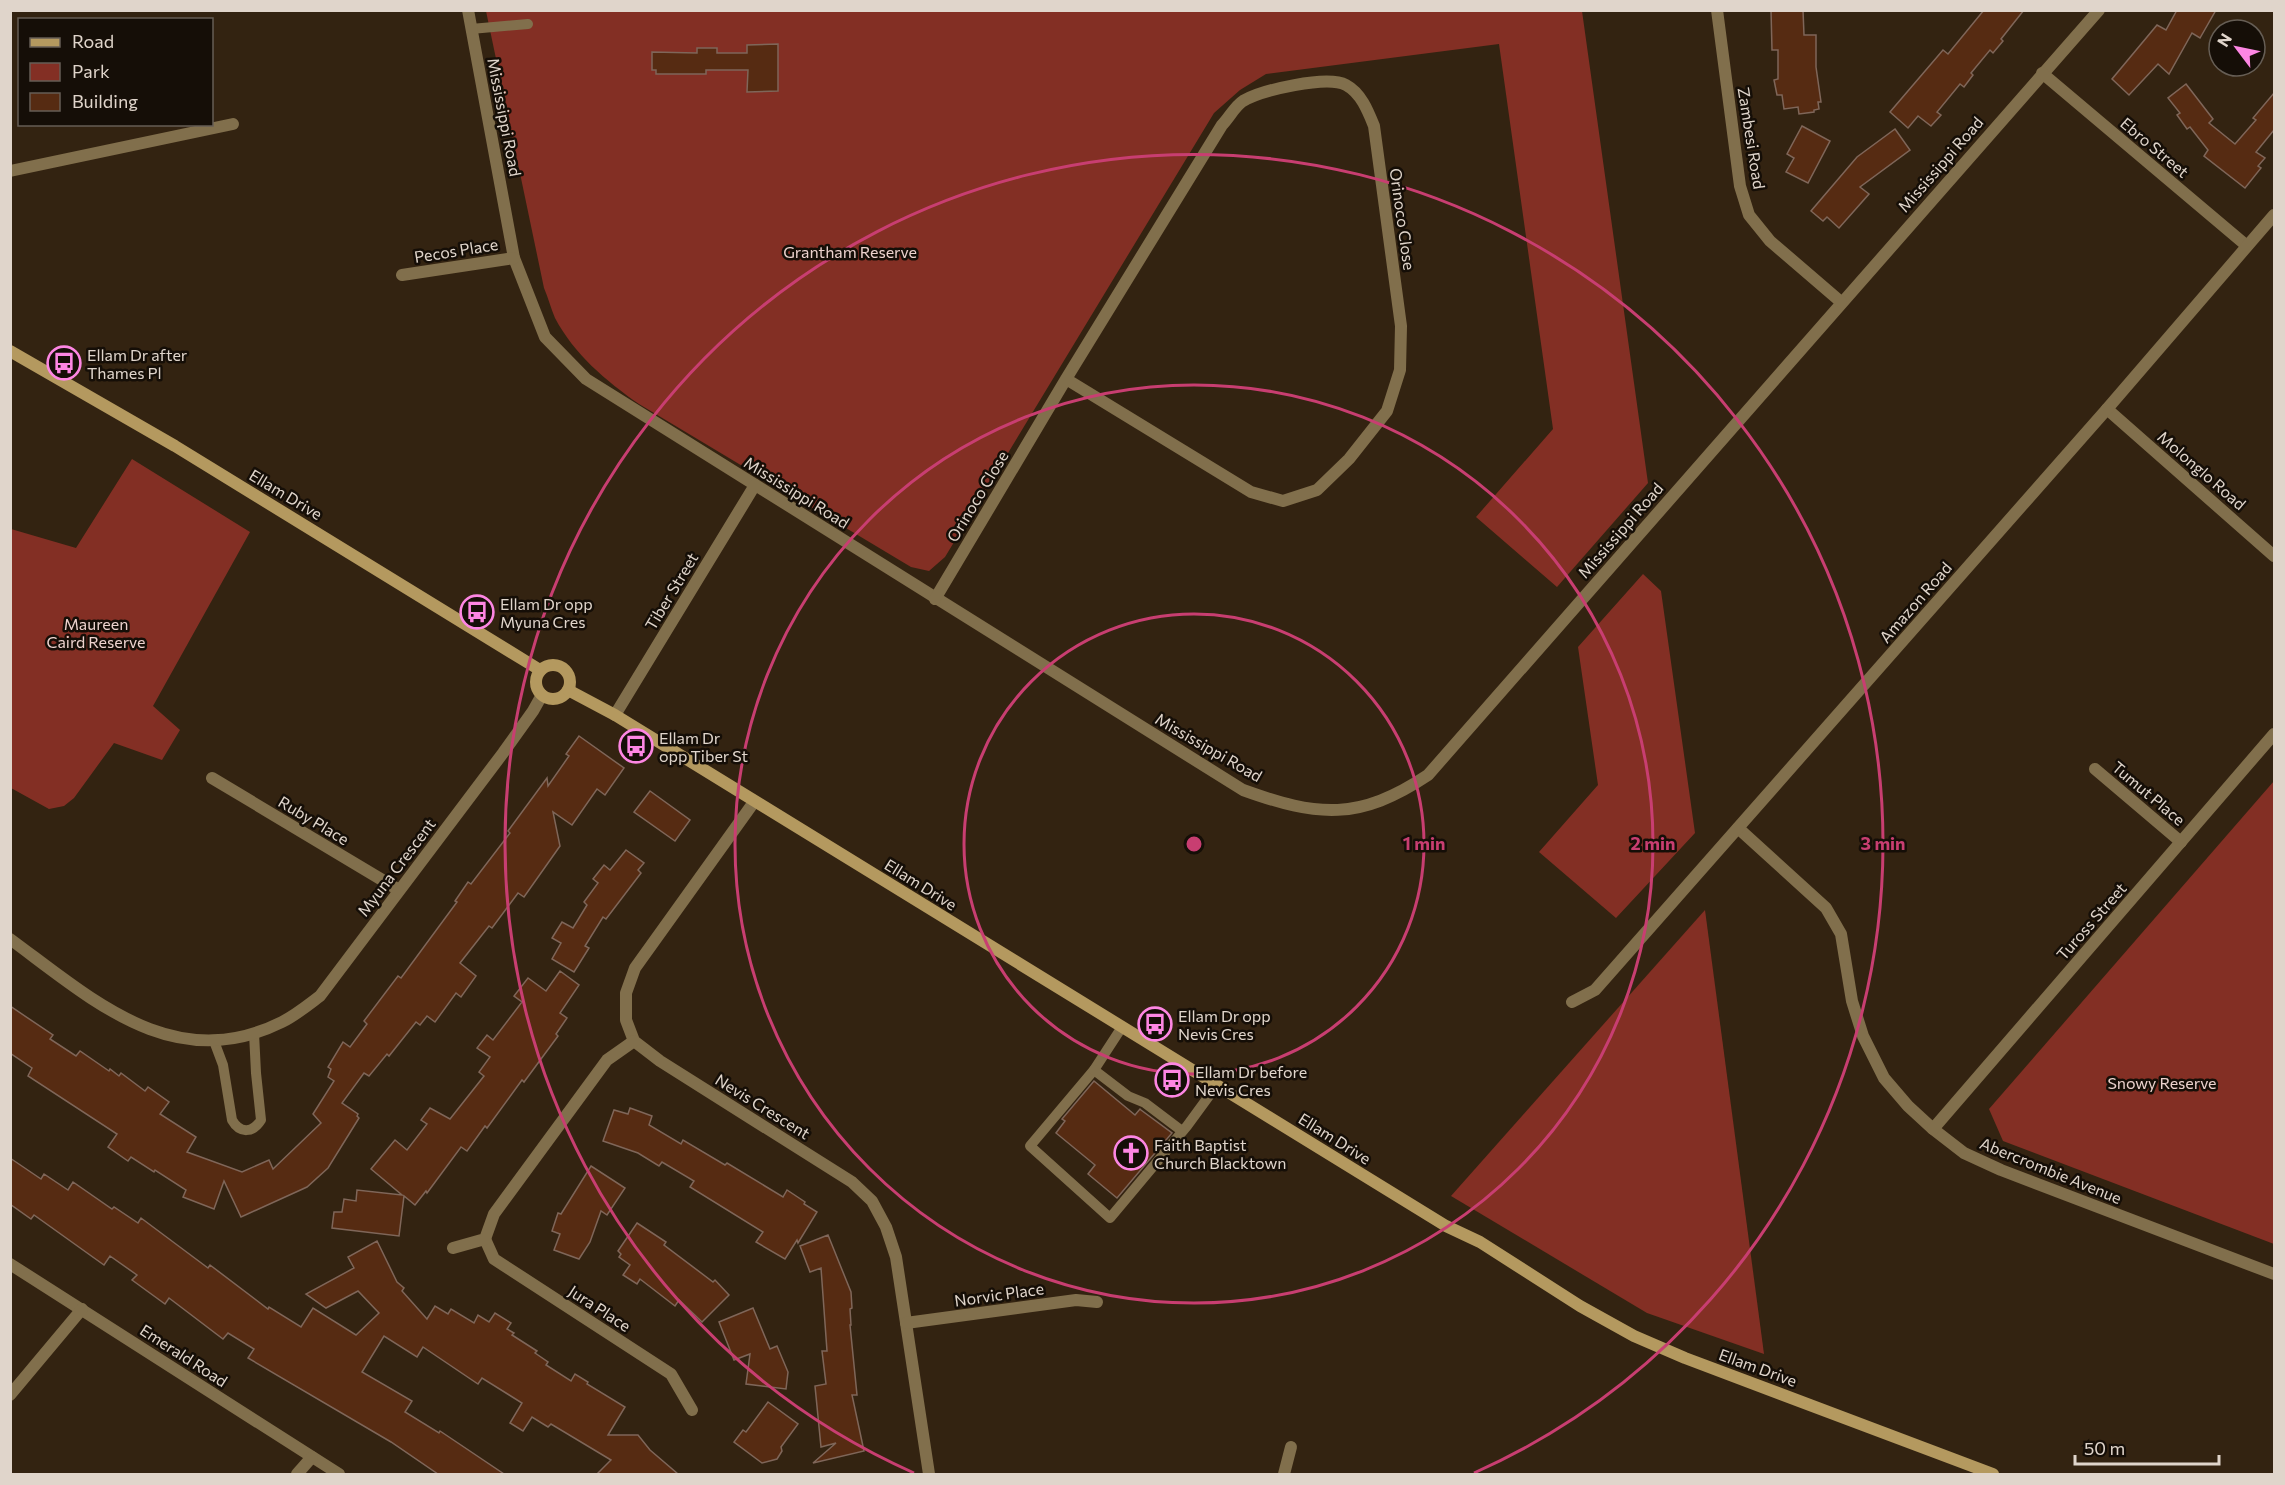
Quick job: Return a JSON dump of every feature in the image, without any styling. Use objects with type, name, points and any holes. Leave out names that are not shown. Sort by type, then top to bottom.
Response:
[{"type":"street","name":"Mississippi Road","points":[[468,10],[514,258],[545,337],[586,379],[1242,790],[1284,805],[1325,812],[1369,805],[1402,792],[1428,775],[2098,10]]},
{"type":"street","name":"Zambesi Road","points":[[1717,10],[1740,186],[1749,215],[1770,241],[1841,302]]},
{"type":"street","name":"Ebro Street","points":[[2042,73],[2247,246]]},
{"type":"street","name":"Orinoco Close","points":[[935,599],[1066,379],[1222,126],[1241,102],[1266,91],[1322,81],[1346,84],[1363,101],[1374,126],[1379,161],[1401,326],[1400,370],[1387,411],[1349,459],[1317,490],[1283,501],[1251,492],[1066,379]]},
{"type":"street","points":[[10,171],[233,124]]},
{"type":"street","name":"Amazon Road","points":[[1572,1002],[1595,990],[2108,409],[2274,215]]},
{"type":"street","name":"Pecos Place","points":[[402,275],[514,258]]},
{"type":"street","name":"Ellam Drive","points":[[10,351],[175,446],[540,670]]},
{"type":"street","name":"Molonglo Road","points":[[2108,409],[2274,556]]},
{"type":"street","name":"Tiber Street","points":[[615,715],[755,484]]},
{"type":"street","points":[[550,665],[561,667],[568,674],[570,685],[568,690],[556,699],[542,695],[536,686],[540,670],[550,665]]},
{"type":"street","name":"Ellam Drive","points":[[568,690],[615,715],[1446,1226],[1480,1242],[1580,1306],[1634,1336],[1993,1474]]},
{"type":"street","name":"Myuna Crescent","points":[[10,939],[114,1012],[135,1024],[164,1035],[214,1041],[254,1033],[283,1021],[321,996],[509,745],[542,695]]},
{"type":"street","name":"Tuross Street","points":[[1933,1128],[2274,734]]},
{"type":"street","name":"Tumut Place","points":[[2095,769],[2181,842]]},
{"type":"street","name":"Ruby Place","points":[[212,778],[399,890]]},
{"type":"street","points":[[453,1248],[485,1239],[494,1214],[607,1060],[634,1041],[626,1020],[626,993],[635,968],[754,802]]},
{"type":"street","name":"Abercrombie Avenue","points":[[1738,828],[1826,908],[1841,934],[1852,1001],[1863,1036],[1884,1078],[1908,1106],[1933,1128],[1964,1153],[2001,1170],[2274,1274]]},
{"type":"street","name":"Nevis Crescent","points":[[634,1041],[660,1061],[823,1162],[852,1182],[872,1201],[886,1227],[896,1257],[929,1474]]},
{"type":"street","name":"Jura Place","points":[[485,1239],[494,1259],[671,1374],[692,1410]]},
{"type":"street","name":"Emerald Road","points":[[10,1264],[339,1474]]},
{"type":"street","name":"Norvic Place","points":[[906,1323],[1076,1300],[1097,1302]]},
{"type":"street","points":[[10,1395],[82,1309]]},
{"type":"street","points":[[1284,1474],[1291,1447]]},
{"type":"street","points":[[297,1474],[312,1457]]},
{"type":"lane","points":[[471,29],[528,24]]},
{"type":"lane","points":[[1122,1027],[1094,1070],[1030,1146],[1110,1218],[1217,1085]]},
{"type":"lane","points":[[214,1041],[223,1065],[232,1120],[243,1131],[250,1131],[261,1120],[255,1073],[254,1033]]},
{"type":"lane","points":[[1094,1070],[1128,1096],[1145,1103],[1182,1131]]},
{"type":"green space","name":"Grantham Reserve","points":[[486,11],[1582,11],[1648,483],[1557,587],[1476,517],[1553,429],[1499,44],[1266,74],[1240,90],[1214,113],[945,557],[929,571],[911,567],[639,404],[603,376],[581,355],[555,318],[544,288]]},
{"type":"green space","name":"Maureen Caird Reserve","points":[[132,459],[250,532],[153,706],[180,730],[162,760],[114,743],[74,798],[64,806],[49,809],[11,788],[11,529],[76,548]]},
{"type":"green space","points":[[1643,574],[1661,591],[1695,833],[1616,918],[1539,852],[1598,785],[1578,647]]},
{"type":"green space","name":"Snowy Reserve","points":[[2274,781],[2274,1244],[2003,1141],[1989,1109]]},
{"type":"green space","points":[[1705,910],[1764,1354],[1647,1313],[1451,1196]]},
{"type":"building","points":[[1771,10],[1803,10],[1804,35],[1816,35],[1816,67],[1821,102],[1818,102],[1819,109],[1814,112],[1799,114],[1798,107],[1784,109],[1782,95],[1777,95],[1774,80],[1778,79],[1778,50],[1772,50]]},
{"type":"building","points":[[1984,10],[2024,10],[1993,53],[1990,50],[1971,73],[1973,75],[1964,87],[1960,84],[1937,112],[1941,115],[1931,126],[1918,116],[1908,128],[1890,112],[1943,50],[1948,54]]},
{"type":"building","points":[[2177,10],[2216,10],[2211,18],[2207,18],[2207,26],[2200,38],[2192,33],[2169,74],[2158,64],[2129,95],[2112,79],[2157,25],[2166,30]]},
{"type":"building","points":[[778,44],[778,91],[747,92],[748,70],[706,70],[706,74],[656,74],[656,70],[652,70],[652,52],[697,53],[697,48],[717,48],[717,53],[747,53],[747,45]]},
{"type":"building","points":[[2186,84],[2213,119],[2209,123],[2235,144],[2256,120],[2253,118],[2274,93],[2274,130],[2256,152],[2265,158],[2258,166],[2261,168],[2245,188],[2204,156],[2208,150],[2177,115],[2180,113],[2168,98]]},
{"type":"building","points":[[1802,126],[1830,141],[1808,183],[1786,172],[1794,158],[1787,154]]},
{"type":"building","points":[[1895,129],[1910,150],[1860,187],[1869,194],[1839,228],[1827,217],[1823,221],[1811,211],[1857,157]]},
{"type":"building","points":[[579,736],[624,768],[605,795],[597,789],[572,825],[553,812],[560,846],[524,897],[518,893],[492,928],[489,926],[460,963],[476,976],[461,997],[456,993],[435,1022],[427,1016],[420,1025],[416,1022],[389,1056],[387,1054],[369,1076],[364,1073],[342,1103],[358,1114],[359,1118],[328,1168],[307,1187],[241,1217],[224,1181],[214,1209],[183,1197],[186,1190],[131,1157],[128,1161],[108,1147],[117,1134],[28,1076],[32,1068],[10,1053],[10,1006],[53,1035],[50,1039],[76,1056],[80,1051],[109,1071],[110,1069],[119,1076],[121,1073],[145,1091],[148,1087],[169,1102],[160,1114],[196,1137],[187,1152],[242,1172],[269,1160],[273,1169],[321,1123],[313,1114],[334,1081],[328,1077],[331,1069],[328,1067],[343,1042],[350,1047],[367,1024],[364,1021],[398,976],[401,978],[457,902],[455,901],[468,882],[471,884],[510,833],[508,831],[547,778],[548,786],[569,756],[566,754]]},
{"type":"building","points":[[650,791],[690,820],[675,841],[634,812]]},
{"type":"building","points":[[626,850],[644,863],[638,870],[641,873],[606,919],[603,917],[585,946],[589,948],[574,972],[552,959],[561,943],[552,938],[562,922],[573,928],[587,905],[584,902],[598,883],[593,879],[604,865],[610,870]]},
{"type":"building","points":[[560,971],[579,985],[560,1013],[567,1018],[556,1034],[558,1036],[487,1128],[485,1126],[467,1151],[461,1147],[427,1193],[426,1191],[415,1205],[404,1196],[399,1236],[332,1228],[334,1212],[342,1212],[344,1199],[356,1201],[357,1190],[402,1195],[371,1169],[395,1140],[407,1150],[427,1124],[421,1120],[430,1108],[450,1119],[484,1076],[479,1072],[490,1057],[477,1048],[487,1035],[493,1040],[522,1002],[514,996],[528,978],[546,991]]},
{"type":"building","points":[[1094,1081],[1135,1115],[1140,1109],[1172,1133],[1117,1198],[1088,1174],[1095,1165],[1056,1133],[1065,1121],[1062,1119]]},
{"type":"building","points":[[630,1108],[652,1116],[649,1125],[681,1144],[683,1140],[725,1165],[727,1163],[783,1197],[787,1190],[817,1212],[785,1259],[756,1242],[763,1232],[690,1187],[694,1181],[662,1162],[659,1166],[638,1153],[603,1141],[614,1110],[628,1114]]},
{"type":"building","points":[[10,1158],[41,1179],[44,1174],[68,1190],[73,1182],[112,1209],[114,1207],[138,1223],[141,1218],[208,1268],[210,1265],[268,1309],[269,1307],[301,1327],[313,1308],[356,1335],[379,1313],[358,1291],[326,1308],[306,1294],[354,1268],[348,1257],[377,1241],[397,1282],[404,1288],[402,1291],[427,1319],[435,1306],[448,1314],[451,1309],[474,1323],[478,1315],[489,1322],[495,1313],[511,1323],[507,1329],[514,1333],[512,1335],[537,1351],[535,1353],[548,1362],[546,1365],[571,1381],[575,1374],[625,1407],[608,1435],[638,1435],[650,1450],[678,1474],[597,1474],[611,1460],[551,1424],[548,1427],[532,1417],[523,1431],[510,1423],[522,1403],[482,1378],[478,1384],[423,1347],[417,1357],[384,1336],[362,1372],[412,1401],[405,1412],[439,1433],[440,1431],[504,1474],[438,1474],[391,1442],[248,1358],[254,1349],[228,1333],[223,1339],[169,1298],[165,1304],[132,1280],[137,1275],[110,1256],[104,1265],[34,1215],[31,1219],[10,1204]]},
{"type":"building","points":[[591,1166],[625,1188],[607,1215],[601,1211],[590,1242],[579,1259],[554,1250],[560,1234],[552,1231],[558,1213],[561,1214]]},
{"type":"building","points":[[637,1223],[666,1242],[664,1245],[713,1282],[715,1280],[729,1295],[702,1322],[679,1300],[675,1306],[640,1279],[637,1284],[623,1275],[630,1265],[619,1257],[621,1254],[618,1251]]},
{"type":"building","points":[[828,1235],[851,1292],[850,1325],[857,1395],[852,1395],[864,1451],[813,1463],[836,1443],[821,1447],[815,1386],[826,1384],[822,1351],[827,1351],[821,1268],[810,1272],[800,1246]]},
{"type":"building","points":[[753,1308],[770,1349],[777,1346],[788,1372],[786,1389],[746,1384],[750,1354],[734,1360],[719,1322]]},
{"type":"building","points":[[768,1402],[798,1424],[781,1447],[782,1451],[777,1459],[762,1463],[734,1442],[743,1430],[746,1432]]},
{"type":"place","name":"Ellam Dr after Thames Pl","points":[[64,363]]},
{"type":"place","name":"Ellam Dr opp Myuna Cres","points":[[477,612]]},
{"type":"place","name":"Ellam Dr opp Tiber St","points":[[636,746]]},
{"type":"place","name":"Ellam Dr opp Nevis Cres","points":[[1155,1024]]},
{"type":"place","name":"Ellam Dr before Nevis Cres","points":[[1172,1080]]},
{"type":"place","name":"Faith Baptist Church Blacktown","points":[[1131,1153]]}]
